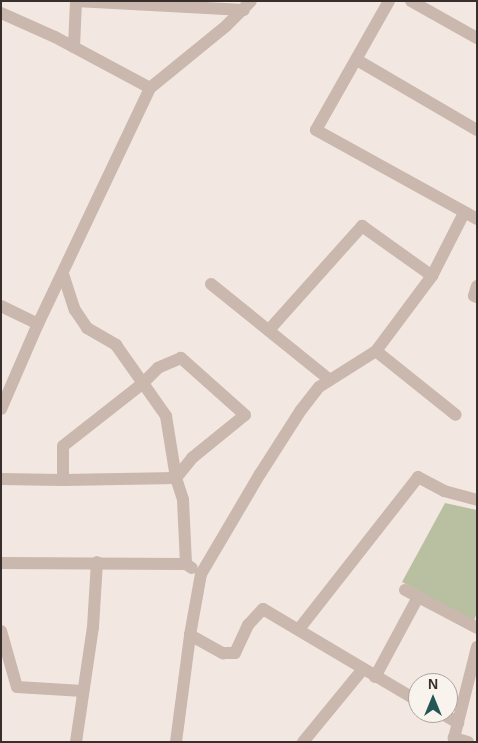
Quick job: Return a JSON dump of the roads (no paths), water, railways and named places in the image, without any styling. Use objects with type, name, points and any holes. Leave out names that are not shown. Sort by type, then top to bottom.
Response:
[{"type":"street","points":[[74,47],[76,1],[248,6]]},
{"type":"street","points":[[390,1],[316,130],[477,219]]},
{"type":"street","points":[[411,1],[477,38]]},
{"type":"street","points":[[1,409],[38,324],[150,88],[248,6]]},
{"type":"street","points":[[1,13],[74,47],[150,88]]},
{"type":"street","points":[[357,60],[477,130]]},
{"type":"street","points":[[176,742],[190,635],[201,574],[260,474],[302,410],[319,387],[376,351],[432,276],[464,213]]},
{"type":"street","points":[[269,330],[362,226],[432,276]]},
{"type":"street","points":[[63,274],[75,310],[87,328],[116,345],[166,416],[176,478],[183,500],[186,564]]},
{"type":"street","points":[[211,284],[330,380]]},
{"type":"street","points":[[477,286],[474,296],[477,296]]},
{"type":"street","points":[[1,306],[38,324]]},
{"type":"street","points":[[376,351],[456,414]]},
{"type":"street","points":[[63,480],[64,446],[142,384],[158,368],[181,358],[245,415],[192,458],[176,478]]},
{"type":"street","points":[[299,629],[418,477],[444,491],[477,500]]},
{"type":"street","points":[[1,479],[176,478]]},
{"type":"street","points":[[1,563],[97,562],[186,564],[201,574]]},
{"type":"street","points":[[76,742],[93,627],[97,562]]},
{"type":"street","points":[[405,590],[477,628]]},
{"type":"street","points":[[375,677],[418,597]]},
{"type":"street","points":[[190,635],[223,653],[235,653],[248,625],[263,609],[408,695]]},
{"type":"street","points":[[1,631],[17,687],[83,691]]},
{"type":"street","points":[[468,742],[454,738],[477,647]]},
{"type":"street","points":[[303,742],[363,669]]}]
